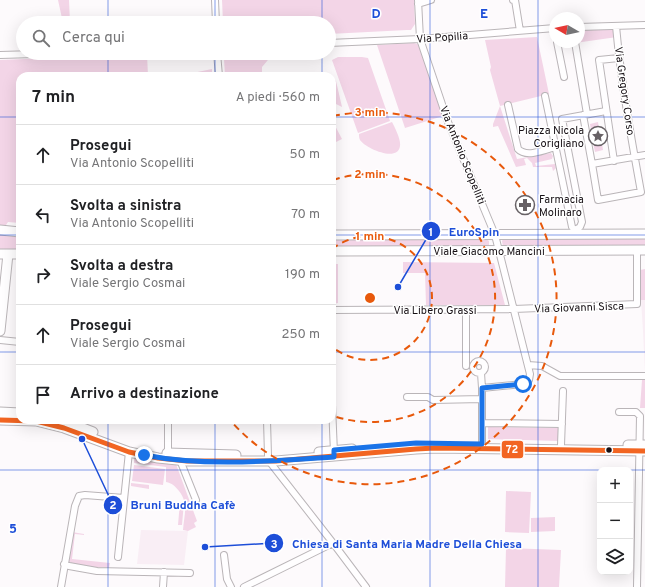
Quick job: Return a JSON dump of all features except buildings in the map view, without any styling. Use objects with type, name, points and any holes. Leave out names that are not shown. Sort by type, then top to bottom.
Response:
[{"type":"street","points":[[215,0],[216,16]]},
{"type":"street","points":[[418,2],[432,0]]},
{"type":"street","points":[[514,0],[520,31]]},
{"type":"street","name":"Via Antonio Scopelliti","points":[[418,2],[420,39],[448,122],[495,235],[528,365],[530,378],[523,384],[482,388]]},
{"type":"street","points":[[585,27],[645,25]]},
{"type":"street","name":"Via Gregory Corso","points":[[616,26],[619,58],[634,157]]},
{"type":"street","name":"Via Popilia","points":[[336,43],[420,39],[549,29]]},
{"type":"street","points":[[558,48],[564,77]]},
{"type":"street","points":[[576,48],[598,200],[641,192],[634,157]]},
{"type":"street","points":[[0,55],[16,55]]},
{"type":"street","points":[[614,161],[599,60],[619,58]]},
{"type":"street","points":[[218,60],[219,72]]},
{"type":"street","points":[[545,96],[572,227],[575,232],[580,227],[582,222],[562,119],[606,111]]},
{"type":"street","points":[[508,105],[518,149],[521,152],[525,154],[555,147]]},
{"type":"street","points":[[592,164],[645,155]]},
{"type":"street","points":[[0,230],[16,232]]},
{"type":"street","name":"Viale Giacomo Mancini","points":[[336,235],[495,235],[575,232],[645,234]]},
{"type":"street","name":"Viale Giacomo Mancini","points":[[336,251],[641,251]]},
{"type":"street","name":"Via Giovanni Sisca","points":[[514,309],[637,304],[641,251]]},
{"type":"street","points":[[0,331],[4,254],[16,254]]},
{"type":"street","name":"Via Libero Grassi","points":[[336,310],[514,309]]},
{"type":"street","points":[[466,310],[466,366]]},
{"type":"street","points":[[0,340],[16,342]]},
{"type":"street","points":[[528,365],[542,366],[560,376],[645,376]]},
{"type":"street","points":[[481,373],[482,444]]},
{"type":"street","points":[[561,445],[563,391]]},
{"type":"street","points":[[407,397],[428,397],[433,400],[482,399]]},
{"type":"street","points":[[0,412],[16,413]]},
{"type":"street","points":[[619,412],[636,412],[639,414],[642,448],[637,587]]},
{"type":"street","points":[[0,420],[16,420]]},
{"type":"street","points":[[482,423],[562,424]]},
{"type":"street","points":[[48,424],[64,428],[129,452],[158,458],[180,460],[269,459],[416,443],[561,445],[642,448]]},
{"type":"street","points":[[73,424],[128,445],[168,453],[269,459]]},
{"type":"street","points":[[168,424],[168,453]]},
{"type":"street","points":[[267,424],[269,459],[366,587]]},
{"type":"street","points":[[333,424],[334,453]]},
{"type":"street","points":[[334,453],[428,449],[642,448]]},
{"type":"street","points":[[118,557],[129,452]]},
{"type":"street","points":[[180,460],[196,500]]},
{"type":"street","points":[[61,587],[75,506],[79,496],[85,495],[124,498]]},
{"type":"street","points":[[244,587],[333,543]]},
{"type":"street","points":[[224,555],[227,579],[231,587]]},
{"type":"street","points":[[64,564],[96,571],[190,573]]},
{"type":"street","points":[[163,587],[164,572]]},
{"type":"shaded area","points":[[58,0],[69,0],[70,16],[61,16]]},
{"type":"shaded area","points":[[222,0],[414,0],[415,24],[411,30],[336,34],[336,16],[223,16]]},
{"type":"shaded area","points":[[616,26],[617,37],[585,42],[585,27]]},
{"type":"shaded area","points":[[537,37],[549,94],[500,106],[490,70],[491,67],[485,40]]},
{"type":"shaded area","points":[[414,43],[420,45],[443,116],[405,128],[377,45]]},
{"type":"shaded area","points":[[336,58],[368,58],[390,121],[358,133],[332,60],[336,60]]},
{"type":"shaded area","points":[[0,60],[147,60],[148,72],[16,72],[16,223],[8,222],[6,225],[0,225]]},
{"type":"shaded area","points":[[224,60],[268,60],[262,67],[262,72],[225,72]]},
{"type":"shaded area","points":[[212,69],[212,72],[197,72]]},
{"type":"shaded area","points":[[336,81],[342,107],[336,104]]},
{"type":"shaded area","points":[[500,106],[517,159],[551,153],[553,156],[552,159],[535,163],[536,166],[555,164],[556,168],[553,171],[552,167],[533,167],[532,163],[527,158],[524,159],[526,165],[516,167],[498,126],[493,127]]},
{"type":"shaded area","points":[[392,122],[400,140],[398,151],[388,154],[374,150],[360,140],[359,134]]},
{"type":"shaded area","points":[[598,122],[600,135],[592,136],[590,124]]},
{"type":"shaded area","points":[[336,128],[342,139],[336,142]]},
{"type":"shaded area","points":[[601,137],[603,150],[595,152],[592,138]]},
{"type":"shaded area","points":[[0,235],[16,236],[16,251],[0,251]]},
{"type":"shaded area","points":[[645,238],[645,248],[503,247],[502,241],[503,239]]},
{"type":"shaded area","points":[[336,239],[486,239],[489,241],[487,248],[336,249]]},
{"type":"shaded area","points":[[403,262],[494,263],[505,305],[426,305],[425,273],[403,273]]},
{"type":"shaded area","points":[[336,264],[338,264],[338,303],[336,303]]},
{"type":"shaded area","points":[[645,269],[645,300],[641,300],[640,270]]},
{"type":"shaded area","points":[[641,300],[645,300],[645,372],[643,331]]},
{"type":"shaded area","points":[[642,380],[645,380],[645,408],[640,408]]},
{"type":"shaded area","points":[[488,427],[558,428],[558,441],[488,439]]},
{"type":"shaded area","points":[[134,458],[176,464],[197,521],[194,523],[196,527],[188,531],[183,530],[185,510],[184,500],[179,491],[172,484],[166,482],[166,467],[134,463]]},
{"type":"shaded area","points":[[134,465],[165,469],[163,485],[132,481]]},
{"type":"shaded area","points":[[131,483],[149,485],[149,489],[131,486]]},
{"type":"shaded area","points":[[506,491],[531,492],[529,533],[505,532]]},
{"type":"shaded area","points":[[180,502],[184,502],[182,525],[178,525]]},
{"type":"shaded area","points":[[555,517],[555,531],[531,532],[531,518]]},
{"type":"shaded area","points":[[141,530],[188,531],[184,565],[137,564]]},
{"type":"shaded area","points":[[72,532],[84,535],[75,534],[72,559],[110,563],[109,568],[81,567],[67,560]]},
{"type":"shaded area","points":[[506,548],[561,550],[559,587],[505,587]]},
{"type":"transit line","name":"72","points":[[0,420],[16,420]]},
{"type":"transit line","name":"72","points":[[48,424],[64,428],[129,452],[158,458],[187,461],[276,461],[435,448],[645,451]]},
{"type":"place","name":"Piazza Nicola Corigliano","points":[[598,136]]},
{"type":"place","name":"Farmacia Molinaro","points":[[525,205]]},
{"type":"place","name":"EuroSpin","points":[[398,287]]},
{"type":"place","name":"Bruni Buddha Cafè","points":[[82,439]]},
{"type":"place","name":"Chiesa di Santa Maria Madre Della Chiesa","points":[[205,547]]},
{"type":"route","points":[[144,455],[187,461],[276,461],[334,457],[334,450],[416,443],[482,444],[482,388],[523,384]]}]
